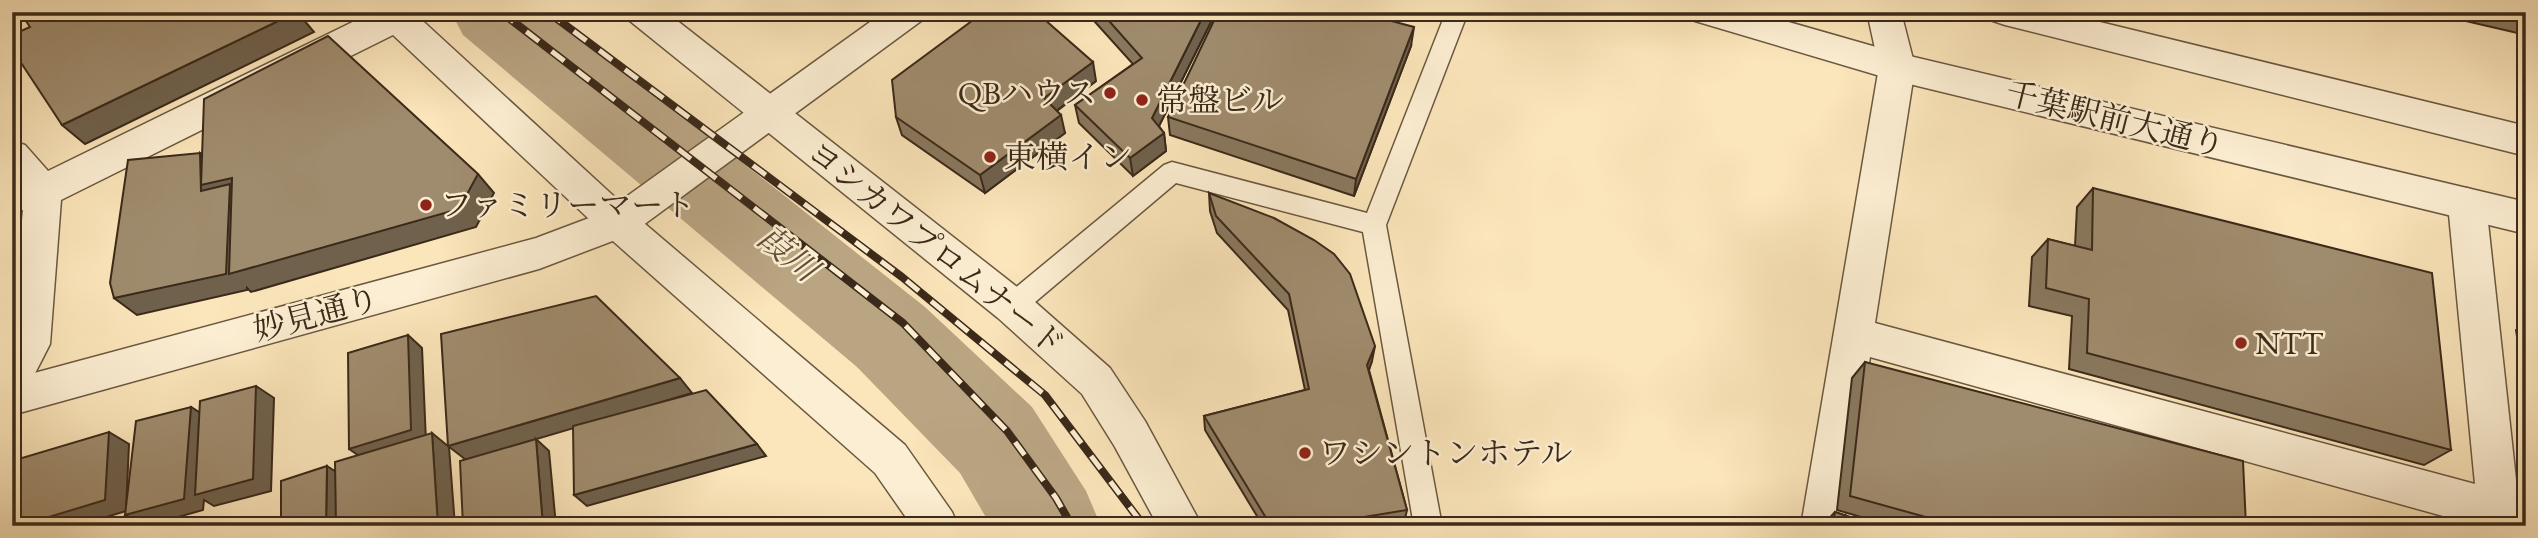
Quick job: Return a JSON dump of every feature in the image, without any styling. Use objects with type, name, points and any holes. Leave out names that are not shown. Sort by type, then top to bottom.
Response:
[{"type":"street","name":"ヨシカワプロムナード","points":[[642,12],[770,111],[1012,306],[1096,381],[1130,434],[1181,526]]},
{"type":"street","points":[[770,111],[909,12]]},
{"type":"street","name":"千葉駅前大通り","points":[[1707,12],[1897,67],[2526,218]]},
{"type":"street","points":[[1822,526],[1897,67],[1884,12]]},
{"type":"street","points":[[2005,12],[2526,141]]},
{"type":"street","points":[[28,194],[393,15],[618,223],[890,459],[937,526]]},
{"type":"street","name":"妙見通り","points":[[12,397],[538,253],[618,223],[770,111]]},
{"type":"street","points":[[12,156],[28,194],[30,344],[12,378]]},
{"type":"street","points":[[1853,335],[2499,518],[2467,204]]},
{"type":"lane","points":[[1428,526],[1374,225],[1457,12]]},
{"type":"lane","points":[[1012,306],[1172,172],[1374,225]]},
{"type":"building","points":[[20,12],[297,12],[62,125],[12,49],[12,35],[30,27]]},
{"type":"building","points":[[984,12],[1036,12],[1093,62],[1044,98],[1061,115],[980,175],[896,117],[892,80]]},
{"type":"building","name":"常盤ビル","points":[[1101,12],[1205,12],[1152,118],[1164,133],[1130,158],[1075,105],[1142,58]]},
{"type":"building","points":[[1218,12],[1358,12],[1414,27],[1356,179],[1168,117]]},
{"type":"building","points":[[328,36],[478,174],[459,209],[229,274],[232,178],[201,185],[204,99]]},
{"type":"building","points":[[200,153],[201,191],[230,184],[226,274],[114,298],[110,283],[128,160]]},
{"type":"building","name":"NTT","points":[[2093,188],[2432,273],[2451,450],[2087,353],[2089,299],[2046,288],[2048,239],[2092,250]]},
{"type":"building","points":[[1209,193],[1274,218],[1314,240],[1334,254],[1350,274],[1375,346],[1367,365],[1407,510],[1309,526],[1271,526],[1204,416],[1309,389],[1289,294],[1216,216]]},
{"type":"building","points":[[596,296],[680,378],[448,446],[441,334]]},
{"type":"building","points":[[408,335],[411,430],[349,449],[348,353]]},
{"type":"building","points":[[1865,362],[2243,461],[2246,526],[2050,526],[2021,518],[2021,526],[1958,526],[1850,496]]},
{"type":"building","points":[[256,386],[253,479],[195,495],[200,401]]},
{"type":"building","points":[[706,390],[757,444],[574,495],[573,426]]},
{"type":"building","points":[[191,407],[184,499],[125,515],[136,421]]},
{"type":"building","points":[[109,432],[105,500],[12,526],[12,461]]},
{"type":"building","points":[[432,433],[438,526],[336,526],[335,462]]},
{"type":"building","points":[[536,439],[543,526],[463,526],[460,461]]},
{"type":"building","points":[[327,466],[326,526],[281,526],[281,481]]},
{"type":"building","points":[[1835,512],[1876,526],[1833,526]]},
{"type":"building","points":[[174,521],[173,526],[155,526]]},
{"type":"waterway","name":"葭川","points":[[493,12],[891,337],[996,440],[1049,526]]},
{"type":"railway","points":[[501,12],[903,323],[1007,431],[1056,498],[1072,526]]},
{"type":"railway","points":[[548,12],[902,277],[1045,395],[1144,526]]},
{"type":"place","name":"QBハウス","points":[[1110,93]]},
{"type":"place","name":"常盤ビル","points":[[1142,100]]},
{"type":"place","name":"東横イン","points":[[990,157]]},
{"type":"place","name":"ファミリーマート","points":[[426,205]]},
{"type":"place","name":"NTT","points":[[2241,343]]},
{"type":"place","name":"ワシントンホテル","points":[[1305,453]]}]
